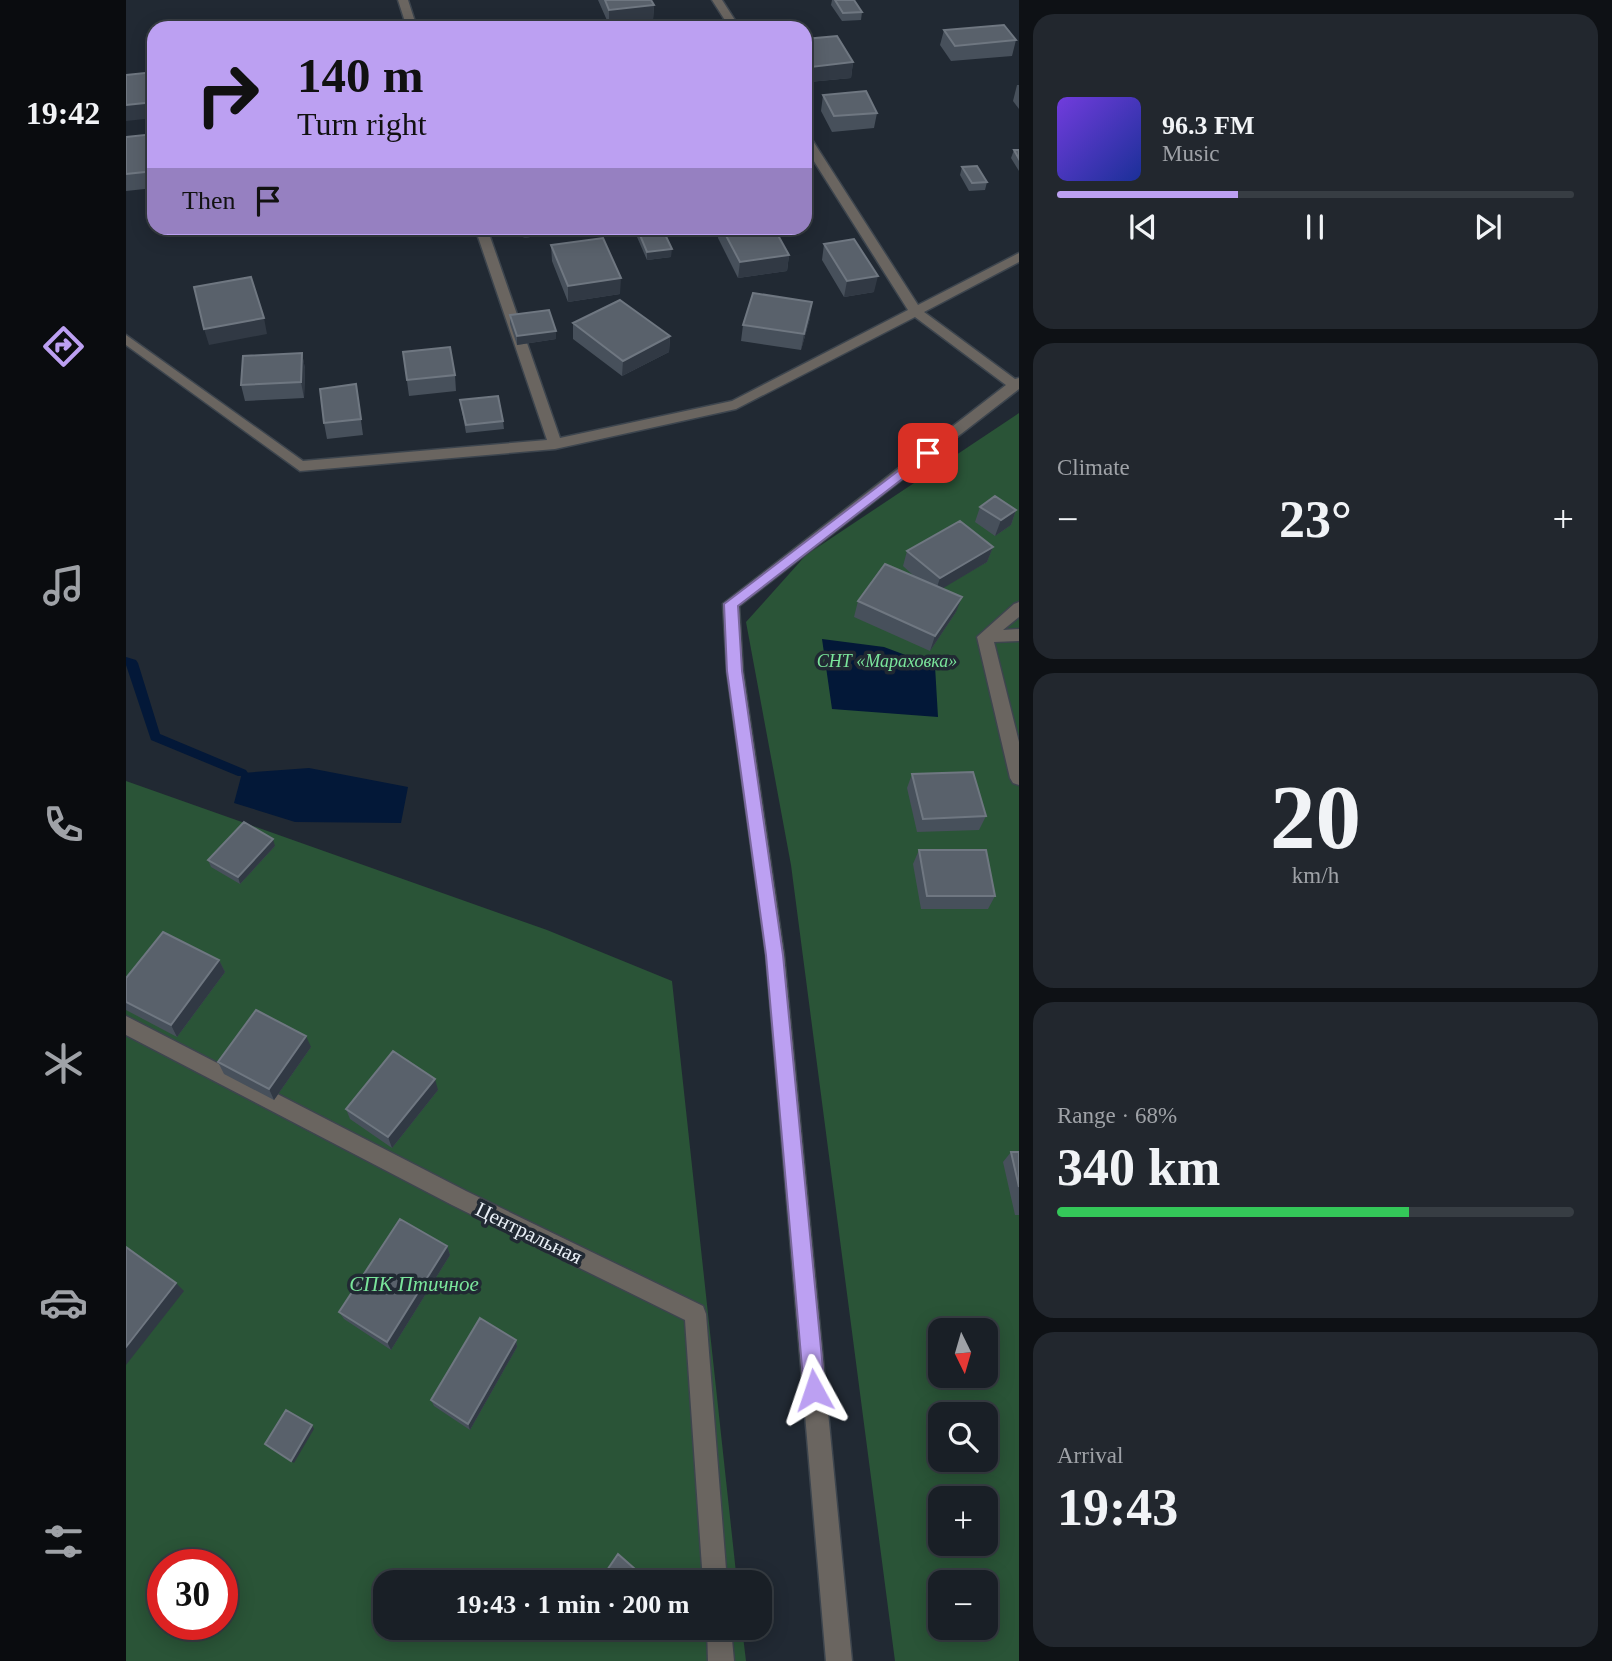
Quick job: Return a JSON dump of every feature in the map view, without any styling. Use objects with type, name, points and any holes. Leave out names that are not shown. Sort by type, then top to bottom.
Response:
[{"type":"street","points":[[403,0],[410,21]]},
{"type":"street","points":[[717,0],[730,21]]},
{"type":"street","points":[[812,149],[915,311],[1017,384],[731,604],[735,671],[775,955],[839,1661]]},
{"type":"street","points":[[483,235],[555,444]]},
{"type":"street","points":[[126,339],[300,466],[555,444],[736,405],[1019,257]]},
{"type":"street","points":[[985,637],[1019,608]]},
{"type":"street","points":[[985,637],[1019,635]]},
{"type":"street","points":[[985,637],[1019,778]]},
{"type":"street","name":"Центральная","points":[[126,1025],[459,1198],[695,1314],[714,1570]]},
{"type":"street","points":[[720,1640],[722,1661]]},
{"type":"green space","name":"СНТ «Мараховка»","points":[[1019,413],[1019,1661],[895,1661],[791,865],[746,622],[806,555]]},
{"type":"green space","name":"СПК Птичное","points":[[126,781],[547,930],[672,981],[736,1570],[373,1570],[373,1640],[743,1640],[746,1661],[126,1661]]},
{"type":"water","points":[[822,639],[884,647],[935,666],[938,717],[832,709]]},
{"type":"water","points":[[309,768],[408,787],[401,823],[295,822],[234,803],[242,773]]},
{"type":"building","points":[[605,0],[651,0],[654,5],[609,10]]},
{"type":"building","points":[[835,0],[854,0],[862,12],[843,13]]},
{"type":"building","points":[[1004,25],[1016,40],[955,46],[944,30]]},
{"type":"building","points":[[837,36],[853,62],[812,67],[812,38]]},
{"type":"building","points":[[147,73],[147,103],[126,105],[126,75]]},
{"type":"building","points":[[866,91],[877,113],[834,116],[823,95]]},
{"type":"building","points":[[147,135],[147,172],[126,174],[126,137]]},
{"type":"building","points":[[977,166],[987,182],[972,183],[962,167]]},
{"type":"building","points":[[640,235],[665,235],[672,249],[647,252]]},
{"type":"building","points":[[726,235],[778,235],[789,255],[740,262]]},
{"type":"building","points":[[603,238],[621,278],[568,286],[551,245]]},
{"type":"building","points":[[854,239],[878,276],[847,281],[824,244]]},
{"type":"building","points":[[251,277],[264,318],[204,329],[194,287]]},
{"type":"building","points":[[753,293],[812,302],[804,334],[743,325]]},
{"type":"building","points":[[620,300],[670,336],[623,361],[573,323]]},
{"type":"building","points":[[549,310],[556,331],[517,336],[510,315]]},
{"type":"building","points":[[450,347],[455,375],[407,380],[403,352]]},
{"type":"building","points":[[302,353],[301,382],[241,385],[243,356]]},
{"type":"building","points":[[356,384],[361,419],[324,423],[320,389]]},
{"type":"building","points":[[498,396],[503,421],[466,425],[460,400]]},
{"type":"building","points":[[995,496],[1016,510],[1001,520],[980,507]]},
{"type":"building","points":[[960,521],[993,547],[940,578],[907,551]]},
{"type":"building","points":[[885,564],[962,597],[935,636],[858,601]]},
{"type":"building","points":[[973,772],[986,816],[923,819],[912,774]]},
{"type":"building","points":[[244,822],[273,839],[238,877],[208,860]]},
{"type":"building","points":[[919,850],[986,850],[995,896],[927,896]]},
{"type":"building","points":[[163,932],[219,960],[171,1025],[126,1002],[126,978]]},
{"type":"building","points":[[256,1010],[306,1036],[269,1089],[218,1062]]},
{"type":"building","points":[[393,1051],[435,1079],[388,1137],[346,1109]]},
{"type":"building","points":[[1011,1152],[1019,1152],[1019,1187]]},
{"type":"building","points":[[400,1219],[447,1246],[387,1342],[339,1312]]},
{"type":"building","points":[[126,1247],[176,1283],[126,1347]]},
{"type":"building","points":[[480,1318],[516,1340],[468,1424],[431,1400]]},
{"type":"building","points":[[286,1410],[312,1425],[291,1461],[265,1444]]},
{"type":"building","points":[[618,1554],[636,1570],[607,1570]]},
{"type":"waterway","points":[[126,661],[132,663],[155,737],[242,773]]},
{"type":"route","points":[[814,1390],[775,955],[735,671],[731,604],[928,453]]}]
